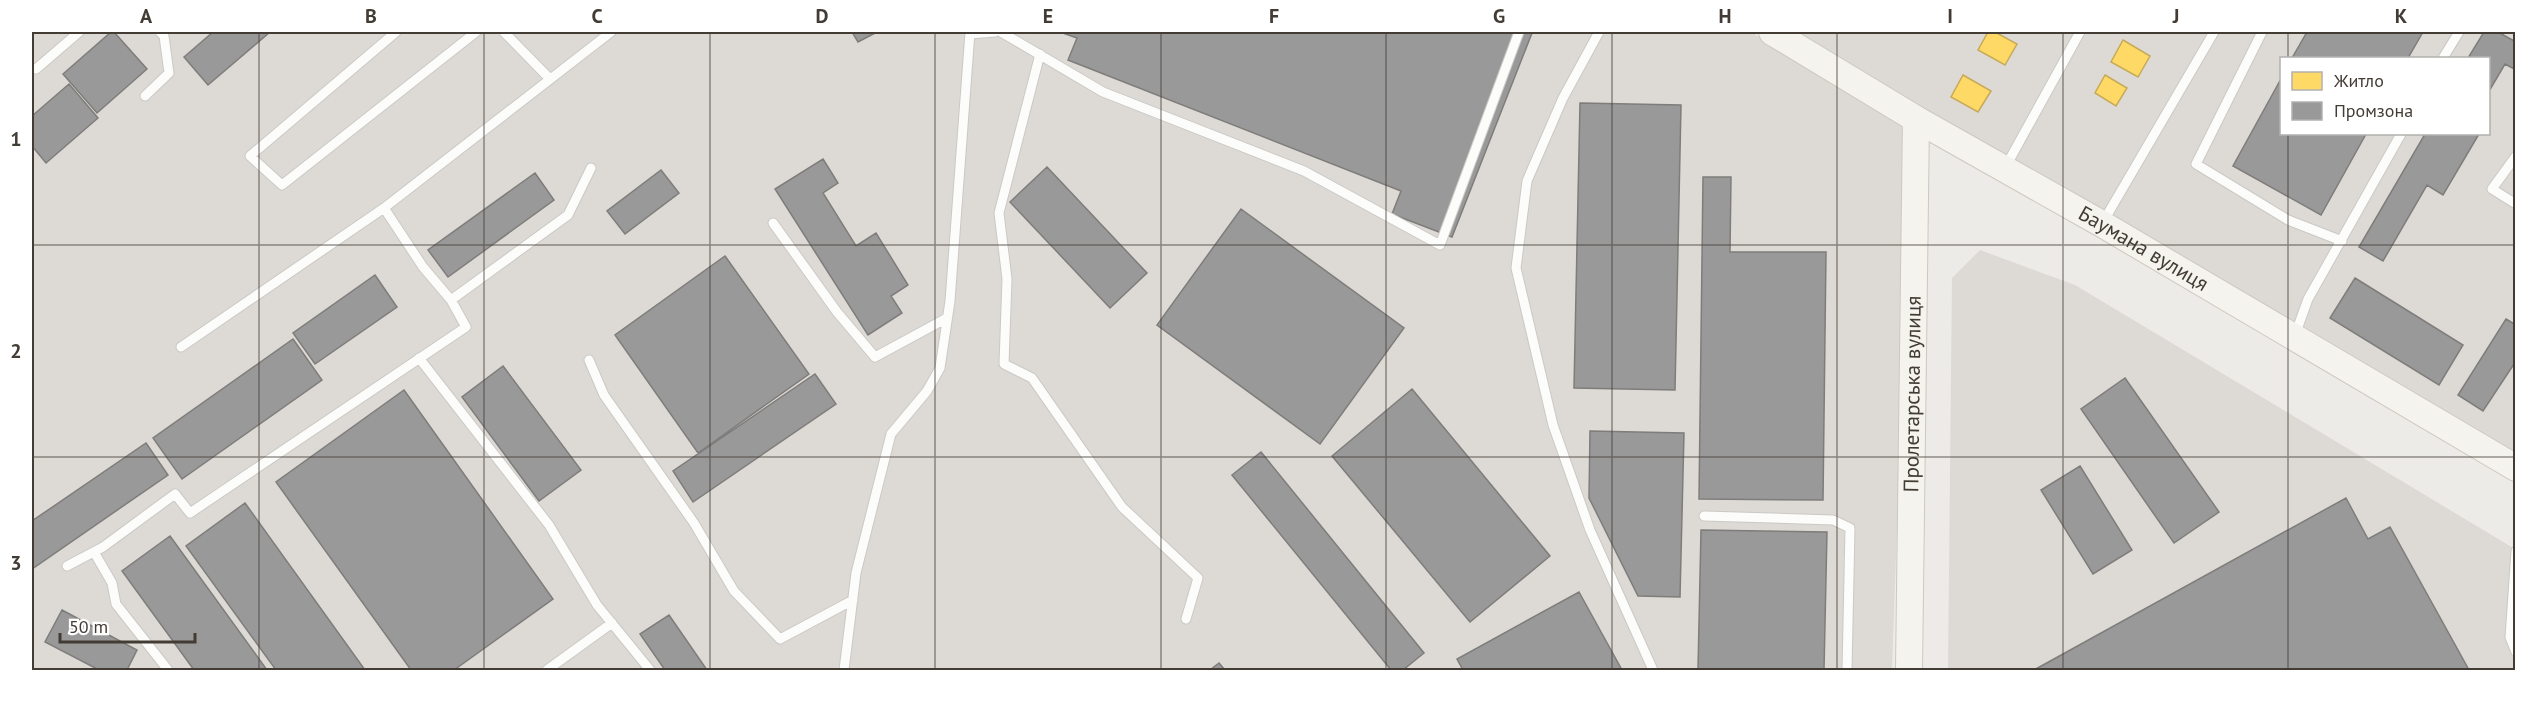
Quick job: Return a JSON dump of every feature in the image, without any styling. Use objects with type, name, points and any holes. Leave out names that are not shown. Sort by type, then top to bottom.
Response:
[{"type":"main road","name":"Баумана вулиця","points":[[1772,32],[1916,119],[2102,224],[2516,468]]},
{"type":"main road","name":"Пролетарська вулиця","points":[[1909,670],[1916,119]]},
{"type":"lane","points":[[36,69],[79,32]]},
{"type":"lane","points":[[145,96],[169,73],[164,36],[160,32]]},
{"type":"lane","points":[[396,32],[250,156],[282,185],[476,32]]},
{"type":"lane","points":[[504,32],[550,79]]},
{"type":"lane","points":[[181,347],[384,208],[611,32]]},
{"type":"lane","points":[[844,670],[856,573],[891,434],[927,391],[940,368],[947,318],[970,33],[994,32]]},
{"type":"lane","points":[[1001,32],[1012,35],[1103,92],[1304,171],[1440,245],[1519,32]]},
{"type":"lane","points":[[1599,32],[1563,98],[1527,181],[1516,268],[1553,425],[1590,530],[1653,670]]},
{"type":"lane","points":[[2005,169],[2080,32]]},
{"type":"lane","points":[[2102,224],[2214,32]]},
{"type":"lane","points":[[2262,32],[2196,164],[2288,220],[2342,241]]},
{"type":"lane","points":[[2444,57],[2459,32]]},
{"type":"lane","points":[[1040,54],[999,213],[1007,279],[1004,364],[1032,378],[1122,507],[1198,578],[1186,619]]},
{"type":"lane","points":[[2294,337],[2308,298],[2400,135]]},
{"type":"lane","points":[[2516,156],[2492,189],[2516,204]]},
{"type":"lane","points":[[451,300],[568,215],[591,168]]},
{"type":"lane","points":[[67,566],[94,552],[175,494],[190,513],[466,327],[451,300],[423,267],[384,208]]},
{"type":"lane","points":[[773,223],[837,312],[875,357],[947,318]]},
{"type":"lane","points":[[419,358],[549,525],[597,605],[650,670]]},
{"type":"lane","points":[[589,360],[604,394],[694,523],[734,591],[780,639],[853,600]]},
{"type":"lane","points":[[1704,516],[1833,520],[1850,528],[1847,670]]},
{"type":"lane","points":[[2516,551],[2510,637],[2516,652]]},
{"type":"lane","points":[[94,552],[112,583],[116,604],[168,670]]},
{"type":"lane","points":[[547,670],[612,623]]},
{"type":"shaded area","points":[[32,32],[1751,32],[1911,128],[1892,670],[32,670]]},
{"type":"shaded area","points":[[1793,32],[2515,32],[2515,455],[1922,109]]},
{"type":"shaded area","points":[[1980,250],[2075,285],[2515,549],[2515,670],[1948,670],[1952,278]]},
{"type":"building: Житло","points":[[1988,32],[1995,32],[2017,44],[2005,65],[1978,50]]},
{"type":"building: Житло","points":[[2123,40],[2150,56],[2138,77],[2111,62]]},
{"type":"building: Житло","points":[[1963,75],[1991,91],[1978,112],[1951,97]]},
{"type":"building: Житло","points":[[2105,75],[2127,88],[2116,106],[2095,93]]},
{"type":"building: Промзона","points":[[111,32],[114,32],[147,69],[97,113],[63,74]]},
{"type":"building: Промзона","points":[[213,32],[270,32],[208,85],[184,57]]},
{"type":"building: Промзона","points":[[852,32],[877,32],[858,42]]},
{"type":"building: Промзона","points":[[1060,32],[1532,33],[1452,237],[1392,214],[1401,191],[1068,60],[1077,38]]},
{"type":"building: Промзона","points":[[2307,32],[2423,32],[2409,57],[2293,57]]},
{"type":"building: Промзона","points":[[2484,32],[2498,32],[2516,42],[2516,70],[2505,64],[2490,90],[2490,57],[2469,57]]},
{"type":"building: Промзона","points":[[2280,81],[2280,135],[2365,135],[2321,215],[2233,166]]},
{"type":"building: Промзона","points":[[69,84],[98,118],[46,163],[32,146],[32,116]]},
{"type":"building: Промзона","points":[[1580,103],[1681,105],[1675,390],[1574,388]]},
{"type":"building: Промзона","points":[[2424,135],[2478,135],[2443,195],[2427,185],[2383,261],[2359,247]]},
{"type":"building: Промзона","points":[[823,159],[838,183],[823,193],[856,246],[876,233],[908,285],[891,296],[902,313],[868,335],[775,189]]},
{"type":"building: Промзона","points":[[1047,167],[1147,273],[1110,308],[1010,202]]},
{"type":"building: Промзона","points":[[661,170],[679,193],[625,234],[607,211]]},
{"type":"building: Промзона","points":[[535,173],[554,200],[448,277],[428,250]]},
{"type":"building: Промзона","points":[[1703,177],[1731,177],[1730,252],[1826,252],[1823,500],[1699,499]]},
{"type":"building: Промзона","points":[[1241,209],[1404,328],[1320,444],[1157,325]]},
{"type":"building: Промзона","points":[[725,256],[809,374],[698,453],[615,335]]},
{"type":"building: Промзона","points":[[375,275],[397,307],[315,364],[293,333]]},
{"type":"building: Промзона","points":[[2355,278],[2463,345],[2439,385],[2330,318]]},
{"type":"building: Промзона","points":[[2506,319],[2516,325],[2516,361],[2483,411],[2458,395]]},
{"type":"building: Промзона","points":[[293,339],[322,380],[182,479],[153,438]]},
{"type":"building: Промзона","points":[[503,366],[581,470],[539,501],[462,397]]},
{"type":"building: Промзона","points":[[815,374],[836,404],[693,502],[673,471]]},
{"type":"building: Промзона","points":[[2125,378],[2219,512],[2174,543],[2081,409]]},
{"type":"building: Промзона","points":[[1412,389],[1550,556],[1470,622],[1332,456]]},
{"type":"building: Промзона","points":[[404,390],[553,599],[454,670],[411,670],[276,482]]},
{"type":"building: Промзона","points":[[1590,431],[1684,433],[1680,597],[1638,596],[1589,498]]},
{"type":"building: Промзона","points":[[146,443],[168,475],[32,569],[32,521]]},
{"type":"building: Промзона","points":[[1261,452],[1424,653],[1403,670],[1391,670],[1232,475]]},
{"type":"building: Промзона","points":[[2080,466],[2132,550],[2093,574],[2041,490]]},
{"type":"building: Промзона","points":[[2346,498],[2368,539],[2390,527],[2469,670],[2034,670]]},
{"type":"building: Промзона","points":[[245,503],[365,670],[276,670],[186,546]]},
{"type":"building: Промзона","points":[[1701,530],[1827,532],[1824,670],[1698,670]]},
{"type":"building: Промзона","points":[[170,536],[267,670],[194,670],[122,571]]},
{"type":"building: Промзона","points":[[1579,592],[1622,670],[1463,670],[1457,659]]},
{"type":"building: Промзона","points":[[62,610],[137,650],[127,670],[99,670],[45,642]]},
{"type":"building: Промзона","points":[[669,615],[707,670],[665,670],[640,634]]},
{"type":"building: Промзона","points":[[1219,663],[1225,670],[1210,670]]}]
